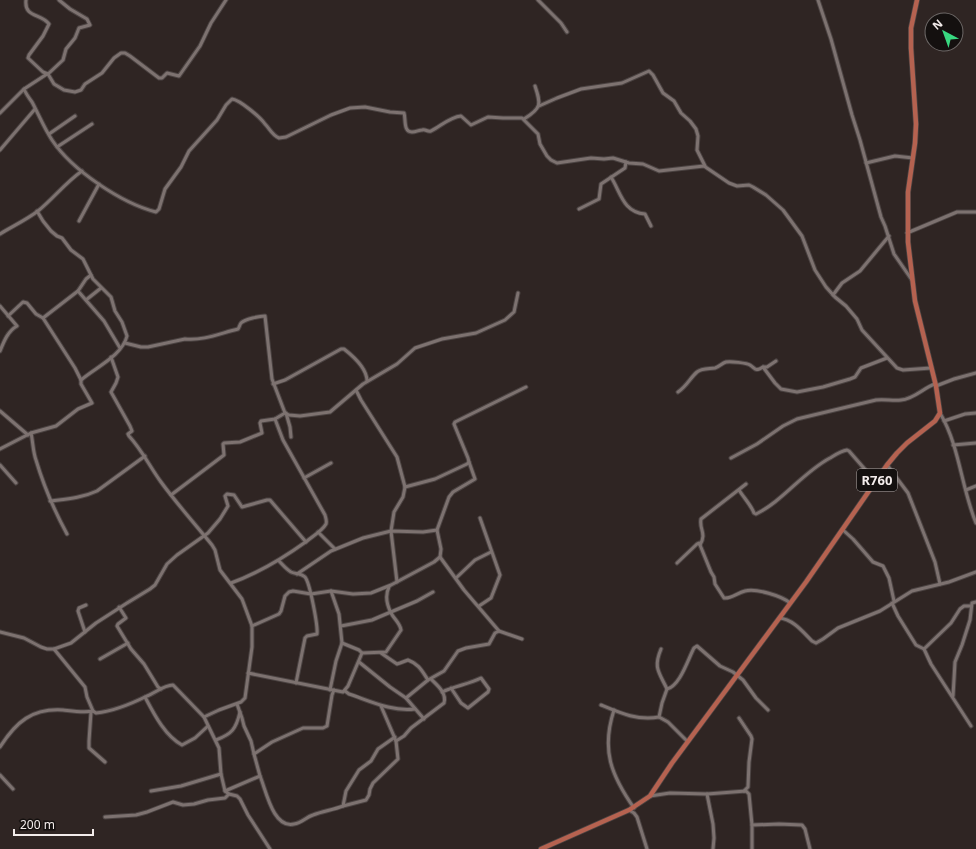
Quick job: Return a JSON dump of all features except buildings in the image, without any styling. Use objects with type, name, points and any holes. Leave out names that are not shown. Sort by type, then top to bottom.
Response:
[{"type":"main road","points":[[917,0],[911,28],[916,124],[908,192],[909,260],[916,306],[935,385],[940,413]]},
{"type":"main road","name":"R760","points":[[541,849],[634,808],[650,796],[843,530],[887,465],[907,443],[935,421],[940,413]]},
{"type":"street","points":[[26,0],[26,6],[29,12],[45,19],[49,24],[43,36],[28,58],[47,74],[52,82],[58,87],[75,92],[81,90],[86,84],[102,73],[114,58],[121,53],[125,53],[136,60],[160,78],[167,73],[179,76],[200,46],[206,32],[226,0]]},
{"type":"street","points":[[0,113],[24,89],[47,74],[63,60],[66,49],[75,38],[77,30],[90,25],[86,19],[59,0]]},
{"type":"street","points":[[538,0],[561,23],[567,32]]},
{"type":"street","points":[[818,0],[831,39],[878,208],[894,254],[912,280]]},
{"type":"street","points":[[524,119],[532,114],[539,106],[557,98],[581,89],[622,83],[648,70],[653,75],[663,93],[674,101],[681,113],[696,129],[698,136],[697,150],[705,166],[729,183],[738,186],[753,187],[771,199],[783,210],[802,236],[815,270],[826,287],[833,296],[849,310],[859,322],[862,330],[887,358],[901,370],[931,368]]},
{"type":"street","points":[[535,86],[540,101],[539,106]]},
{"type":"street","points":[[24,89],[57,147],[68,159],[113,193],[156,212],[159,209],[165,189],[181,167],[189,151],[218,120],[226,105],[232,99],[237,100],[261,120],[276,136],[281,138],[343,110],[358,107],[404,113],[406,128],[409,132],[423,130],[428,132],[452,118],[459,116],[471,125],[488,117],[522,118],[538,134],[540,144],[547,156],[557,163],[591,158],[615,158],[626,162],[643,164],[662,171],[705,166]]},
{"type":"street","points":[[0,150],[35,109]]},
{"type":"street","points":[[49,134],[75,116]]},
{"type":"street","points":[[57,147],[92,124]]},
{"type":"street","points":[[0,143],[5,145]]},
{"type":"street","points":[[866,163],[895,156],[913,158]]},
{"type":"street","points":[[580,209],[599,199],[601,184],[625,168],[626,162]]},
{"type":"street","points":[[0,234],[37,212],[82,171]]},
{"type":"street","points":[[611,177],[628,208],[636,213],[645,214],[651,226]]},
{"type":"street","points":[[79,221],[100,184]]},
{"type":"street","points":[[37,212],[51,231],[62,238],[71,250],[83,258],[91,275],[101,288],[111,297],[115,311],[127,332],[125,342],[120,348],[111,357],[81,380]]},
{"type":"street","points":[[908,233],[957,212],[976,212]]},
{"type":"street","points":[[833,296],[842,283],[860,271],[888,236]]},
{"type":"street","points":[[43,318],[78,291],[86,279],[91,275]]},
{"type":"street","points":[[86,300],[101,288]]},
{"type":"street","points":[[78,291],[104,320],[120,348]]},
{"type":"street","points":[[171,495],[224,455],[222,444],[240,442],[260,434],[262,431],[261,421],[275,419],[285,413],[300,416],[330,412],[367,381],[392,367],[415,348],[442,340],[476,333],[505,320],[514,312],[518,293]]},
{"type":"street","points":[[0,449],[29,434],[56,426],[78,409],[92,403],[81,384],[81,380],[75,368],[43,318],[36,314],[26,302],[20,304],[8,316]]},
{"type":"street","points":[[0,306],[17,326],[12,328],[7,335],[0,351]]},
{"type":"street","points":[[125,342],[141,348],[148,348],[173,341],[214,336],[238,329],[239,325],[244,322],[260,316],[265,316],[273,384],[290,427],[291,437]]},
{"type":"street","points":[[273,384],[290,377],[341,349],[344,349],[350,354],[364,371],[367,381]]},
{"type":"street","points":[[111,357],[118,377],[111,392],[130,426],[132,431],[128,434],[129,436],[140,448],[171,495],[215,550],[221,573],[242,599],[252,626],[252,647],[248,673],[247,695],[244,700],[237,704],[204,717]]},
{"type":"street","points":[[763,367],[781,389],[797,392],[823,387],[850,379],[855,377],[861,368],[887,358]]},
{"type":"street","points":[[678,392],[699,371],[717,368],[725,362],[749,364],[758,370],[763,367],[767,367],[776,361]]},
{"type":"street","points":[[731,458],[797,419],[876,400],[901,400],[913,396],[928,386],[976,373]]},
{"type":"street","points":[[252,626],[279,614],[282,611],[285,596],[289,592],[293,591],[311,594],[331,591],[363,594],[375,592],[388,587],[434,562],[440,557],[441,549],[437,530],[452,494],[475,479],[454,424],[455,422],[526,387]]},
{"type":"street","points":[[356,390],[397,457],[405,487],[403,497],[394,512],[391,531],[397,582]]},
{"type":"street","points":[[0,411],[29,434],[35,459],[50,501],[67,534]]},
{"type":"street","points":[[940,413],[953,445],[976,523]]},
{"type":"street","points":[[944,421],[965,414],[976,413]]},
{"type":"street","points":[[230,583],[279,561],[306,542],[325,525],[326,518],[283,440],[275,419]]},
{"type":"street","points":[[953,445],[976,443]]},
{"type":"street","points":[[739,490],[744,499],[752,506],[754,513],[756,514],[771,505],[817,465],[847,450],[876,482]]},
{"type":"street","points":[[50,501],[71,499],[89,494],[97,490],[144,456]]},
{"type":"street","points":[[405,487],[454,471],[468,462]]},
{"type":"street","points":[[304,478],[331,463]]},
{"type":"street","points":[[0,465],[16,483]]},
{"type":"street","points":[[887,465],[908,493],[935,562],[940,584]]},
{"type":"street","points":[[746,484],[701,519],[700,522],[704,536],[700,545],[714,577],[715,584],[724,598],[730,598],[749,590],[774,595],[785,599],[790,603]]},
{"type":"street","points":[[966,490],[976,486]]},
{"type":"street","points":[[0,632],[24,638],[41,647],[54,649],[71,643],[119,607],[150,589],[154,585],[166,564],[214,527],[228,505],[226,495],[229,494],[234,495],[242,507],[270,500],[306,542]]},
{"type":"street","points":[[479,606],[492,598],[499,578],[499,572],[480,518]]},
{"type":"street","points":[[297,574],[335,549],[363,538],[391,531],[415,532],[437,530]]},
{"type":"street","points":[[843,530],[873,562],[883,566],[891,585],[893,602],[898,616],[916,645],[924,649],[931,664],[971,726]]},
{"type":"street","points":[[318,532],[335,549]]},
{"type":"street","points":[[677,563],[696,544],[698,543],[700,545]]},
{"type":"street","points":[[456,578],[476,560],[491,552]]},
{"type":"street","points":[[440,557],[464,590],[499,631],[522,639]]},
{"type":"street","points":[[279,561],[289,571],[302,575],[307,580],[318,633],[316,635],[307,636],[304,638],[296,683]]},
{"type":"street","points":[[779,618],[791,622],[812,641],[816,642],[823,639],[838,628],[880,611],[912,591],[940,584],[976,572]]},
{"type":"street","points":[[342,643],[359,650],[362,653],[385,653],[388,651],[401,630],[391,612],[386,596],[388,587]]},
{"type":"street","points":[[254,754],[270,743],[303,728],[326,727],[328,725],[336,660],[342,643],[339,614],[331,591]]},
{"type":"street","points":[[341,626],[372,620],[417,601],[433,592]]},
{"type":"street","points":[[924,649],[951,623],[960,609],[964,606],[970,606],[972,603],[976,602]]},
{"type":"street","points":[[85,632],[78,610],[86,605]]},
{"type":"street","points":[[953,696],[955,662],[970,620],[970,606]]},
{"type":"street","points":[[119,607],[126,618],[117,626],[128,643],[130,649],[148,668],[158,687],[161,689]]},
{"type":"street","points":[[406,698],[444,671],[458,651],[489,644],[495,633],[499,631]]},
{"type":"street","points":[[100,659],[128,643]]},
{"type":"street","points":[[659,717],[667,689],[671,688],[675,684],[696,646],[720,666],[733,672],[736,676],[743,680],[756,698],[768,710]]},
{"type":"street","points":[[54,649],[85,687],[92,712],[88,741],[89,748],[105,762]]},
{"type":"street","points":[[661,649],[657,659],[657,664],[660,676],[667,689]]},
{"type":"street","points":[[345,691],[362,653]]},
{"type":"street","points":[[381,653],[396,664],[400,664],[408,660],[416,664],[442,692],[445,699],[444,702],[396,741]]},
{"type":"street","points":[[359,662],[406,698],[424,719]]},
{"type":"street","points":[[248,673],[341,692],[345,691],[348,694],[381,706],[408,710],[415,709]]},
{"type":"street","points":[[442,692],[451,688],[467,684],[481,678],[489,689],[488,692],[468,708],[461,703],[451,688]]},
{"type":"street","points":[[0,747],[6,737],[18,724],[36,712],[59,710],[96,713],[121,708],[173,684],[204,717],[220,748],[221,774],[225,791],[229,794],[237,796],[240,799],[248,815],[270,849]]},
{"type":"street","points":[[145,697],[165,729],[176,742],[182,745],[195,738],[208,726]]},
{"type":"street","points":[[237,704],[244,726],[251,741],[260,776],[274,812],[280,820],[286,824],[295,824],[314,815],[368,798],[373,784],[398,759],[395,737],[381,706]]},
{"type":"street","points":[[601,705],[622,714],[643,718],[659,717],[668,722],[688,742]]},
{"type":"street","points":[[614,710],[608,733],[608,753],[621,789],[634,808]]},
{"type":"street","points":[[216,740],[230,734],[240,712]]},
{"type":"street","points":[[739,718],[752,739],[748,787],[744,791]]},
{"type":"street","points":[[343,806],[346,791],[359,770],[371,761],[378,749],[395,737]]},
{"type":"street","points":[[152,792],[181,786],[221,774]]},
{"type":"street","points":[[0,775],[13,789]]},
{"type":"street","points":[[225,791],[260,776]]},
{"type":"street","points":[[650,796],[670,793],[707,794],[744,791],[749,794],[752,825],[752,849]]},
{"type":"street","points":[[105,817],[141,814],[175,802],[183,805],[194,804],[208,800],[225,798],[229,794]]},
{"type":"street","points":[[707,794],[713,824],[713,849]]},
{"type":"street","points":[[629,810],[637,817],[647,849]]},
{"type":"street","points":[[752,825],[802,825],[805,829],[810,849]]}]
